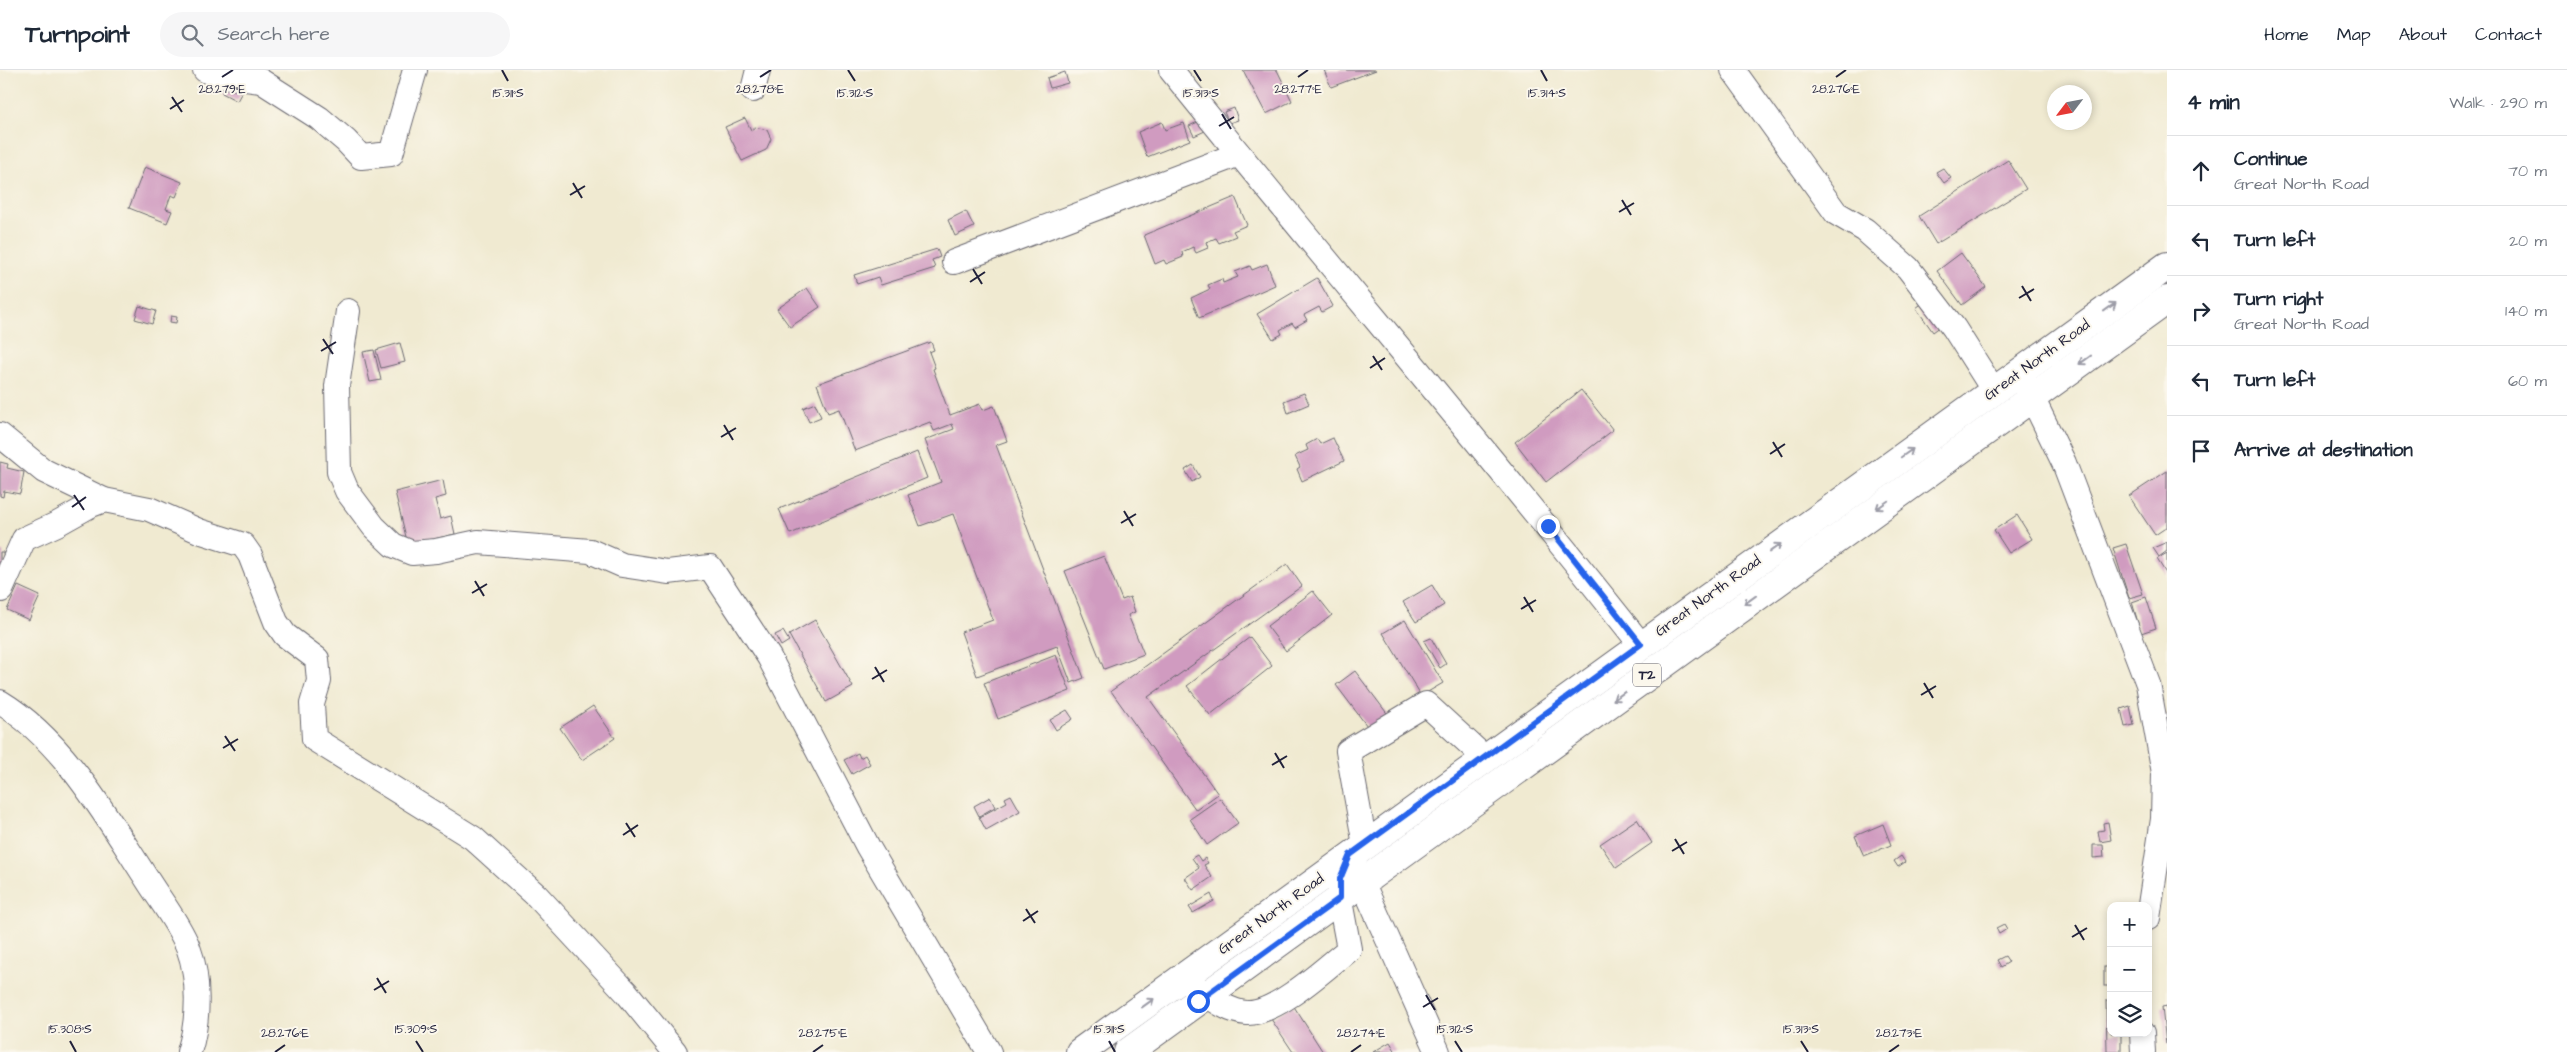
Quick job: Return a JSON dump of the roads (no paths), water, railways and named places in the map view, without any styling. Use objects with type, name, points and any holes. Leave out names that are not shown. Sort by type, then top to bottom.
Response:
[{"type":"main road","name":"Great North Road","points":[[1080,1052],[1641,644],[2167,266]]},
{"type":"main road","name":"Great North Road","points":[[1128,1052],[2167,300]]},
{"type":"street","points":[[204,70],[216,74],[261,81],[319,118],[346,141],[361,157],[391,154],[415,70]]},
{"type":"street","points":[[1171,70],[1548,526],[1641,644]]},
{"type":"street","points":[[1733,70],[1836,213],[1865,230],[1908,268],[1954,328],[1994,391]]},
{"type":"street","points":[[954,262],[1239,154]]},
{"type":"street","points":[[348,311],[337,386],[337,458],[339,472],[347,492],[374,528],[393,545],[412,553],[436,551],[478,542],[590,551],[622,565],[668,572],[710,567],[769,657],[868,847],[989,1052]]},
{"type":"street","points":[[2020,373],[2064,463],[2148,684],[2164,773],[2162,863],[2152,902]]},
{"type":"street","points":[[0,435],[44,471],[104,500],[149,509],[199,531],[243,545],[250,555],[276,622],[285,634],[317,659],[320,681],[312,704],[314,739],[473,838],[537,896],[626,992],[676,1052]]},
{"type":"street","points":[[1,590],[24,539],[104,500]]},
{"type":"street","points":[[0,702],[31,725],[79,778],[102,809],[174,920],[188,948],[194,972],[197,1007],[195,1033],[189,1052]]},
{"type":"street","points":[[1438,1052],[1362,882],[1348,751],[1426,704],[1485,758]]},
{"type":"street","points":[[1182,978],[1226,1008],[1247,1013],[1268,1007],[1298,990],[1350,949],[1340,898],[1340,879],[1358,850]]},
{"type":"street","points":[[2142,1037],[2143,1052]]}]
